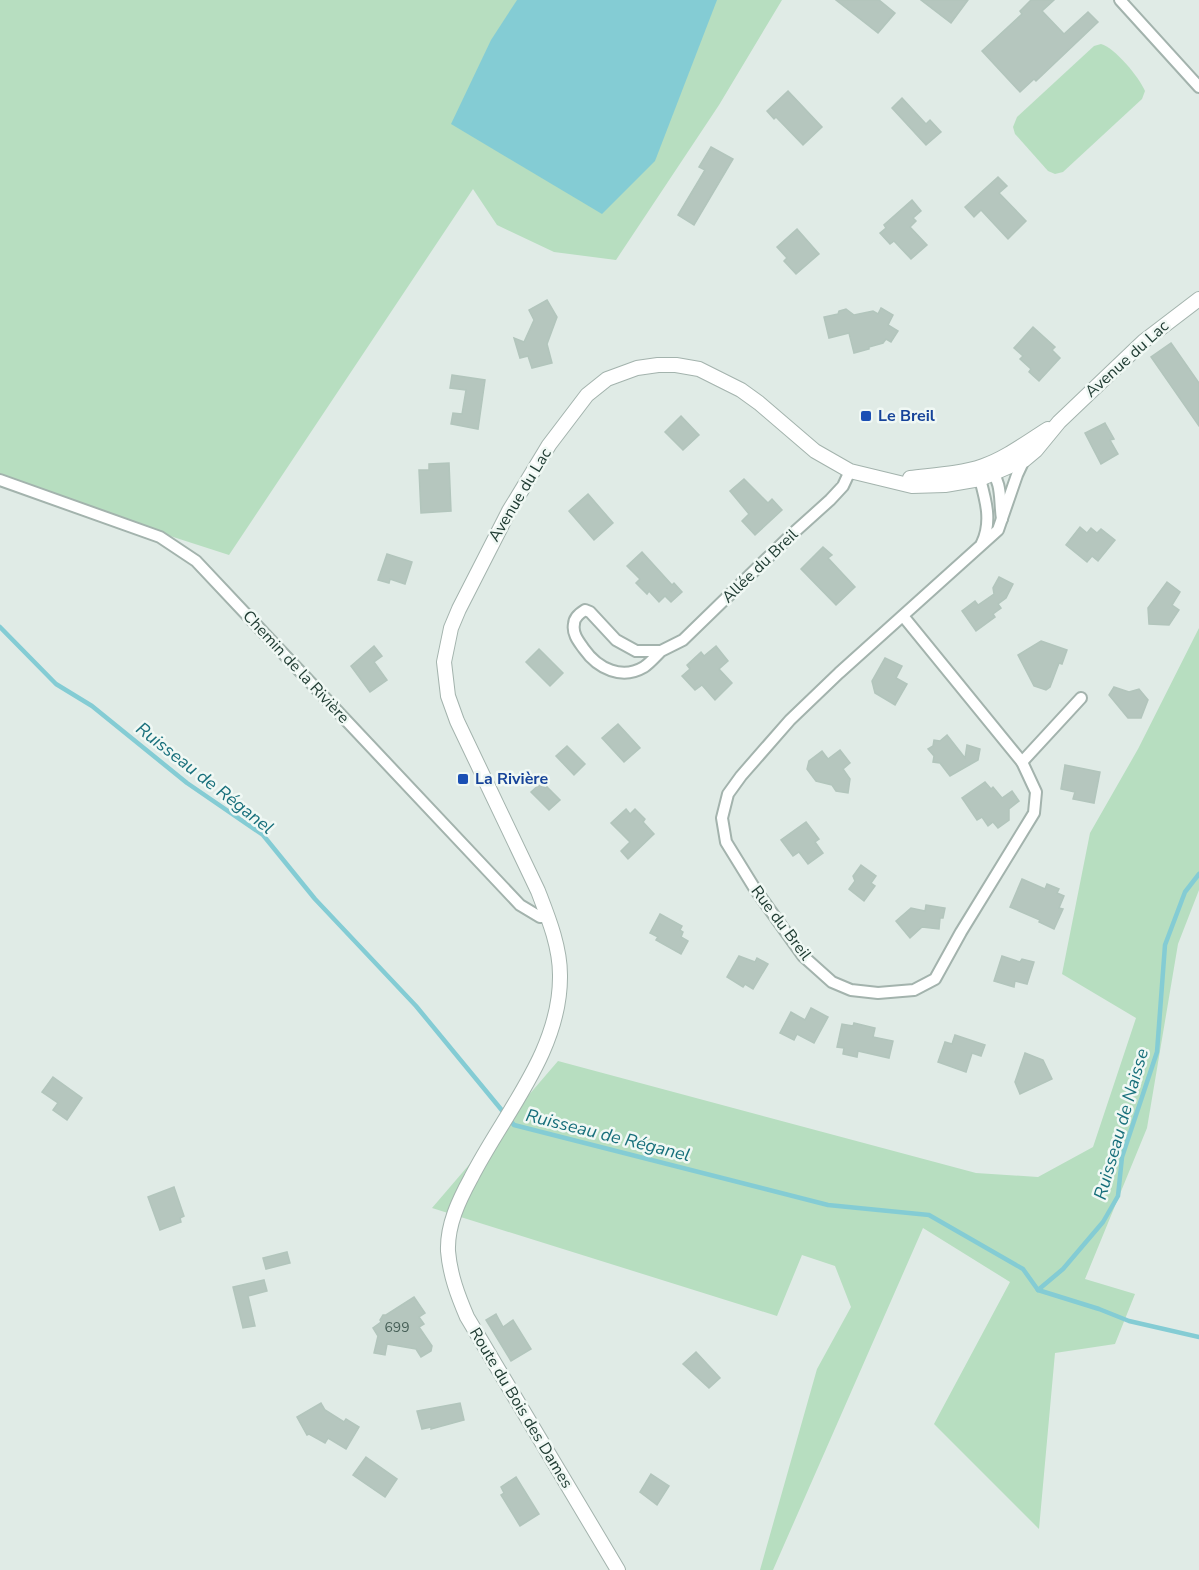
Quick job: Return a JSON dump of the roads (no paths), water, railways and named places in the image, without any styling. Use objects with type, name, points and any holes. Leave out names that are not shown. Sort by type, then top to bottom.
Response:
[{"type":"street","points":[[1120,0],[1199,87]]},
{"type":"street","name":"Avenue du Lac","points":[[449,1237],[451,1223],[465,1187],[529,1078],[548,1038],[556,1011],[560,972],[558,954],[548,917],[538,891],[457,721],[448,696],[444,662],[451,628],[499,530],[549,445],[587,395],[601,383],[637,368],[676,365],[699,369],[741,390],[815,451],[850,471],[912,486],[945,485],[1024,460],[1036,450],[1059,422],[1144,340],[1199,299]]},
{"type":"street","name":"Avenue du Lac","points":[[985,473],[1003,457],[1059,422]]},
{"type":"street","name":"Rue du Breil","points":[[903,616],[1022,762],[1036,792],[1034,813],[960,932],[935,979],[914,990],[878,993],[851,990],[832,982],[803,956],[755,889],[726,842],[722,818],[728,794],[790,720],[839,673],[998,530],[1024,460]]},
{"type":"street","name":"Allée du Breil","points":[[661,651],[636,651],[616,640],[590,612],[585,610],[573,624],[575,636],[587,653],[605,670],[623,674],[644,667],[661,651],[684,640],[830,500],[843,486],[850,471]]},
{"type":"street","points":[[985,473],[998,483],[1002,519]]},
{"type":"street","points":[[980,546],[987,533],[985,473]]},
{"type":"street","name":"Chemin de la Rivière","points":[[0,480],[160,537],[196,561],[520,905],[540,917],[548,917]]},
{"type":"street","points":[[1022,762],[1081,698]]},
{"type":"street","name":"Route du Bois des Dames","points":[[449,1237],[450,1268],[456,1292],[467,1317],[618,1570]]},
{"type":"water","points":[[517,0],[717,0],[655,161],[602,214],[451,124],[491,40]]},
{"type":"waterway","name":"Ruisseau de Réganel","points":[[0,627],[56,684],[92,706],[187,783],[263,835],[315,899],[416,1006],[514,1125],[828,1205],[929,1215],[1023,1269],[1038,1290],[1129,1321],[1199,1337]]},
{"type":"waterway","name":"Ruisseau de Naisse","points":[[1038,1290],[1063,1269],[1103,1222],[1118,1196],[1122,1157],[1157,1052],[1165,945],[1185,892],[1199,874]]},
{"type":"place","name":"Le Breil","points":[[866,416]]},
{"type":"place","name":"La Rivière","points":[[463,779]]}]
